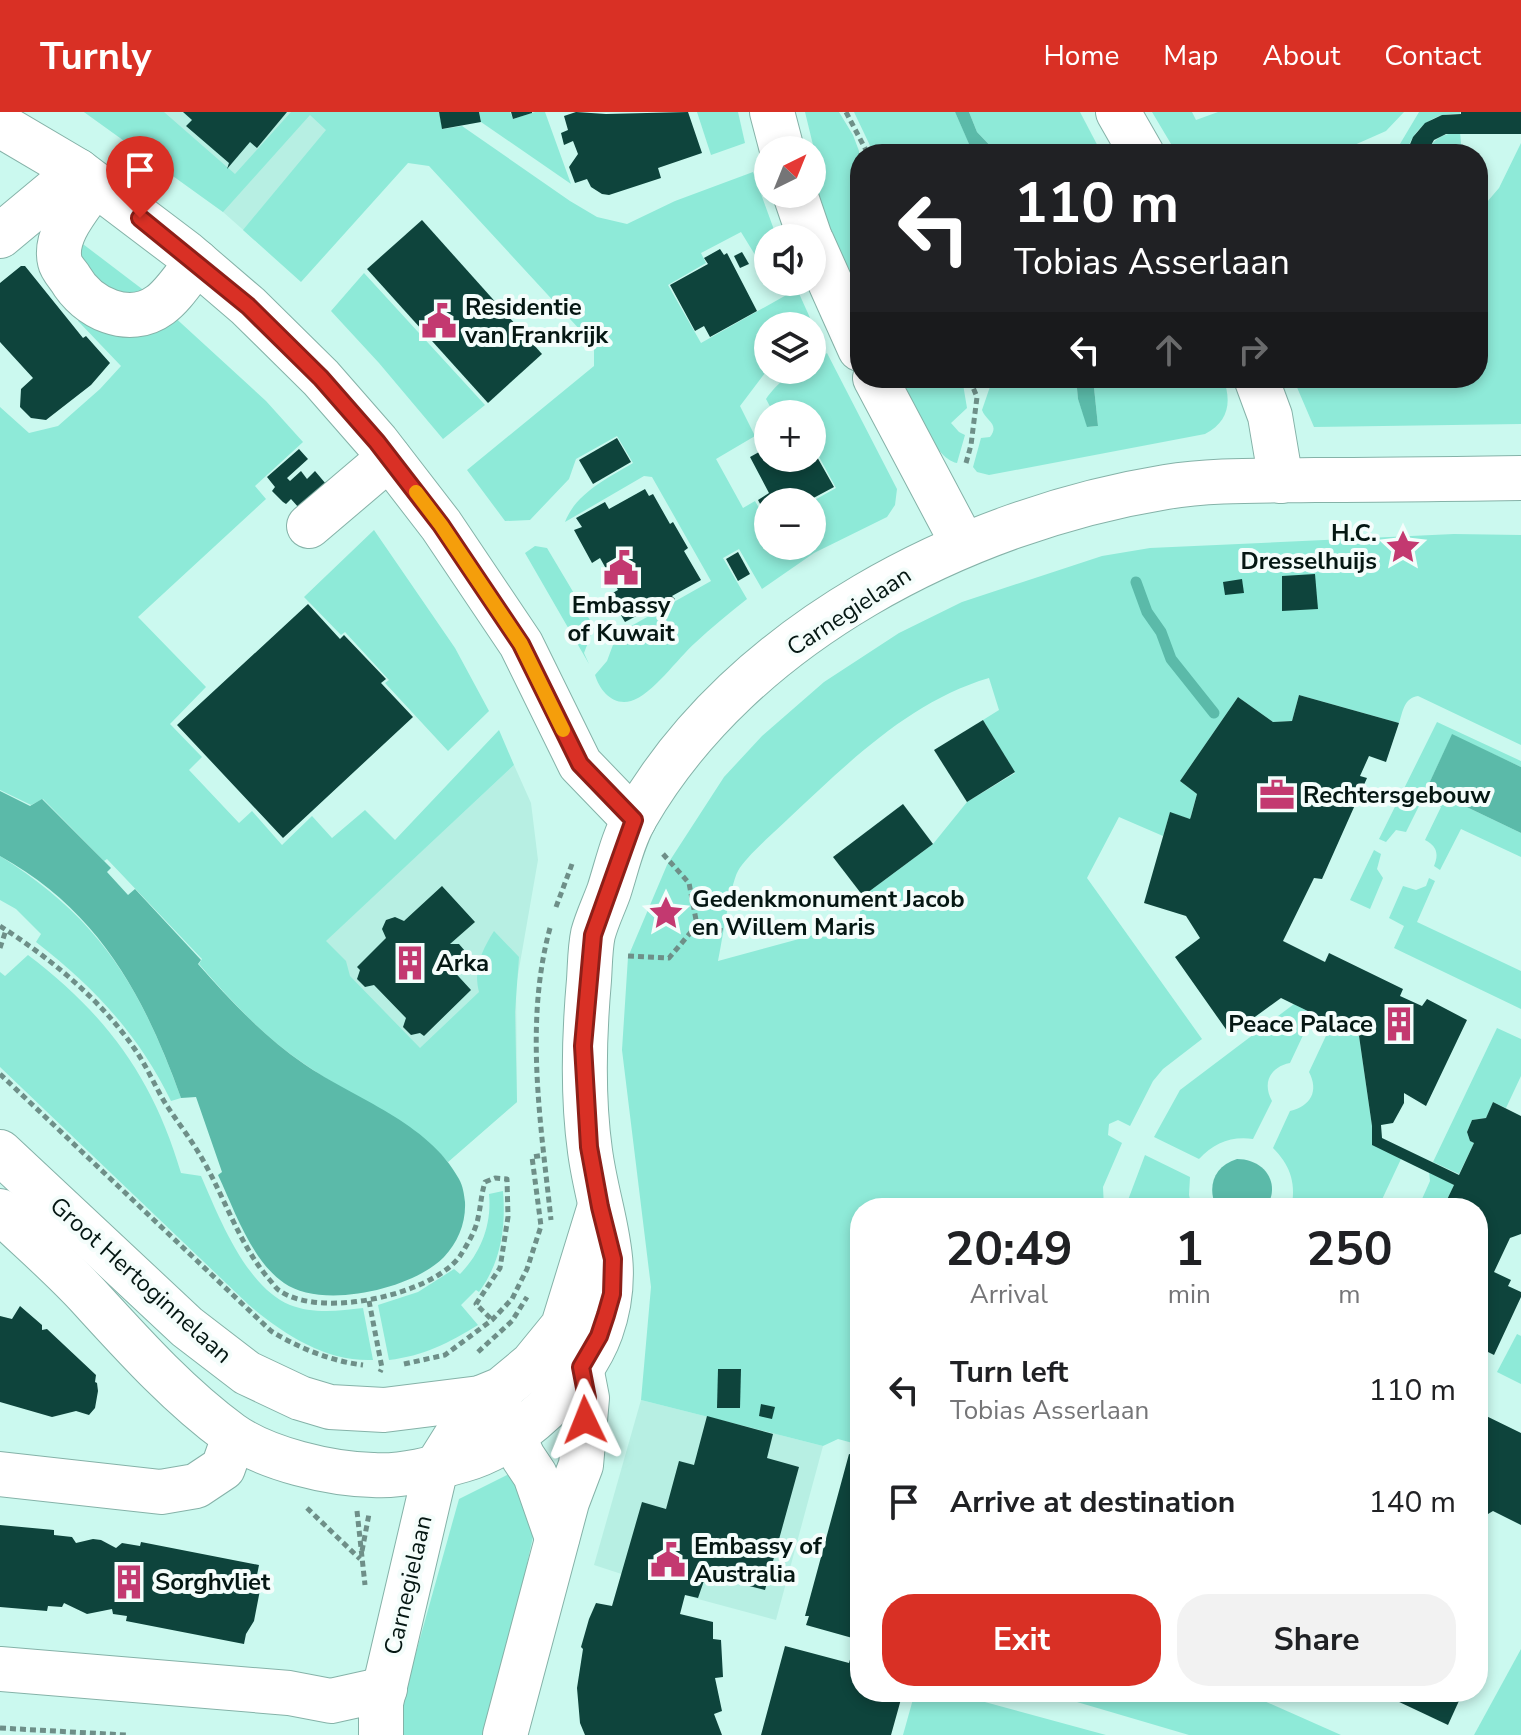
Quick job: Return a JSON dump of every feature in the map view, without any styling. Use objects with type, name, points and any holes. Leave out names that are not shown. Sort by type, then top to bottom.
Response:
[{"type":"main road","points":[[772,112],[778,136]]},
{"type":"main road","points":[[1118,112],[1136,144]]},
{"type":"main road","points":[[5,139],[86,178],[197,262],[248,306],[321,378],[441,525],[521,644],[580,764],[645,834]]},
{"type":"main road","points":[[0,236],[86,178]]},
{"type":"main road","points":[[86,178],[61,245],[60,262],[78,292],[103,310],[135,315],[161,305],[197,262]]},
{"type":"main road","points":[[826,273],[850,327]]},
{"type":"main road","points":[[880,388],[963,544]]},
{"type":"main road","points":[[1260,388],[1270,416],[1281,481]]},
{"type":"main road","points":[[309,526],[389,458]]},
{"type":"main road","name":"Carnegielaan","points":[[436,1468],[479,1456],[514,1436],[549,1405],[581,1367],[599,1336],[612,1294],[613,1259],[589,1147],[583,1046],[593,935],[645,834],[672,763],[755,673],[823,623],[905,573],[963,544],[1097,500],[1173,486],[1281,481],[1521,478]]},
{"type":"main road","name":"Groot Hertoginnelaan","points":[[0,1152],[187,1327],[247,1373],[300,1398],[330,1407],[384,1410],[487,1396]]},
{"type":"main road","name":"Carnegielaan","points":[[375,1716],[436,1468],[487,1396],[532,1364],[563,1326],[600,1207]]},
{"type":"main road","name":"Groot Hertoginnelaan","points":[[0,1211],[88,1295],[116,1328],[234,1437],[274,1455],[332,1471],[374,1476],[436,1468]]},
{"type":"main road","points":[[505,1735],[557,1538],[581,1465],[587,1398],[581,1367]]},
{"type":"main road","points":[[487,1396],[535,1475],[557,1538]]},
{"type":"main road","points":[[0,1474],[161,1492],[196,1486],[223,1468],[234,1437]]},
{"type":"main road","points":[[0,1669],[289,1693],[331,1701],[375,1716]]},
{"type":"path","points":[[846,112],[863,144]]},
{"type":"path","points":[[970,451],[977,397],[973,388]]},
{"type":"path","points":[[645,834],[689,883],[697,925]]},
{"type":"path","points":[[552,1232],[538,1074],[537,996],[546,943],[561,888],[577,854]]},
{"type":"path","points":[[697,925],[724,931]]},
{"type":"path","points":[[620,956],[669,958],[697,925]]},
{"type":"path","points":[[0,948],[3,928],[82,989],[134,1048],[204,1162],[252,1259],[280,1291],[311,1302],[338,1304],[369,1301],[438,1275],[458,1258],[478,1219],[485,1182],[495,1178],[507,1179],[508,1217],[500,1268],[476,1304],[492,1320]]},
{"type":"path","points":[[0,1074],[271,1331],[300,1347],[330,1358],[382,1368],[445,1355],[492,1320],[512,1299],[541,1226],[532,1157],[544,1155]]},
{"type":"path","points":[[476,1354],[512,1321],[529,1294]]},
{"type":"path","points":[[369,1301],[382,1368]]},
{"type":"path","name":"Carnegielaan","points":[[303,1504],[360,1560],[365,1582],[362,1595]]},
{"type":"path","points":[[0,1728],[126,1735]]},
{"type":"shaded area","points":[[84,112],[370,112],[259,244],[223,212]]},
{"type":"shaded area","points":[[84,112],[164,112],[235,174],[291,112],[439,112],[443,129],[462,126],[570,201],[597,217],[627,224],[675,201],[753,172],[754,208],[766,208],[772,224],[754,224],[754,253],[741,232],[701,253],[706,263],[668,285],[701,343],[754,313],[754,384],[757,384],[740,406],[754,437],[716,459],[743,508],[754,502],[754,560],[804,560],[762,589],[739,549],[723,558],[747,599],[695,643],[647,692],[631,701],[613,699],[600,687],[595,675],[607,661],[617,634],[711,581],[652,477],[644,476],[565,522],[585,495],[633,463],[617,436],[576,459],[569,479],[530,520],[505,521],[467,470],[594,366],[594,345],[429,166],[408,163],[301,282],[243,230],[326,130],[310,115],[223,212]]},
{"type":"shaded area","points":[[479,112],[510,112],[513,119],[545,112],[571,184],[481,122]]},
{"type":"shaded area","points":[[697,112],[738,112],[745,143],[711,155]]},
{"type":"shaded area","points":[[805,112],[839,112],[856,144],[850,144],[850,279],[822,208],[826,208],[826,136],[811,136]]},
{"type":"shaded area","points":[[854,112],[955,112],[969,144],[869,144]]},
{"type":"shaded area","points":[[955,112],[969,112],[977,132],[988,144],[969,144]]},
{"type":"shaded area","points":[[969,112],[1080,112],[1097,144],[988,144],[977,132]]},
{"type":"shaded area","points":[[1152,112],[1192,112],[1196,120],[1218,112],[1404,112],[1386,131],[1357,144],[1171,144]]},
{"type":"shaded area","points":[[1419,112],[1460,112],[1433,119],[1419,129],[1410,144],[1400,144]]},
{"type":"shaded area","points":[[1460,132],[1461,144],[1432,144],[1439,138]]},
{"type":"shaded area","points":[[1521,143],[1521,424],[1314,427],[1297,388],[1488,388],[1488,201],[1499,188]]},
{"type":"shaded area","points":[[75,238],[146,292],[120,294],[92,285]]},
{"type":"shaded area","points":[[364,273],[485,405],[443,439],[331,311]]},
{"type":"shaded area","points":[[785,296],[800,296],[807,312],[756,312]]},
{"type":"shaded area","points":[[170,313],[266,401],[303,442],[255,486],[266,499],[138,617],[206,687],[170,724],[202,757],[189,770],[239,823],[252,811],[282,845],[312,816],[332,838],[365,810],[395,840],[499,730],[514,765],[326,941],[346,961],[350,976],[420,1048],[479,992],[477,975],[480,960],[494,931],[519,957],[515,1012],[517,1102],[448,1162],[416,1133],[324,1077],[262,1031],[199,964],[202,959],[107,859],[104,861],[43,799],[31,805],[0,790],[0,407],[29,433],[58,426],[121,366],[78,321],[84,317]]},
{"type":"shaded area","points":[[827,353],[897,489],[895,505],[887,517],[826,547],[826,494],[836,488],[826,470],[826,400],[766,399],[779,384],[826,384]]},
{"type":"shaded area","points":[[903,388],[964,388],[967,408],[951,423],[965,435],[957,463],[940,451]]},
{"type":"shaded area","points":[[990,388],[1077,388],[1088,427],[1098,426],[1094,388],[1225,388],[1228,403],[1224,417],[1205,434],[989,475],[977,472],[973,467],[981,438],[990,437],[994,429],[982,410]]},
{"type":"shaded area","points":[[1077,388],[1094,388],[1098,426],[1087,427]]},
{"type":"shaded area","points":[[374,530],[455,648],[489,711],[448,751],[385,683],[389,680],[345,632],[341,635],[304,597]]},
{"type":"shaded area","points":[[1454,534],[1521,535],[1521,745],[1418,696],[1407,702],[1399,723],[1299,695],[1292,721],[1273,722],[1238,697],[1180,781],[1197,794],[1190,819],[1170,813],[1163,836],[1119,817],[1087,878],[1202,1039],[1163,1069],[1153,1081],[1130,1126],[1118,1120],[1109,1124],[1108,1135],[1122,1143],[1103,1187],[1104,1198],[850,1198],[850,1442],[838,1439],[823,1446],[641,1400],[651,1287],[622,1050],[628,957],[667,865],[724,777],[762,736],[824,682],[899,633],[962,602],[1102,556],[1150,548]],"holes":[[[989,678],[999,710],[983,720],[1015,773],[967,802],[933,844],[863,896],[858,923],[718,961],[738,871],[834,776],[907,718],[960,688]]]},
{"type":"shaded area","points":[[535,546],[547,548],[594,627],[584,653],[589,664],[525,553]]},
{"type":"shaded area","points":[[1437,722],[1521,761],[1521,767],[1452,735],[1427,788],[1521,833],[1521,857],[1461,829],[1440,870],[1434,866],[1437,854],[1434,848],[1425,840],[1441,807],[1423,798],[1406,832],[1396,830],[1386,842],[1379,839]]},
{"type":"shaded area","points":[[1452,734],[1521,767],[1521,833],[1427,788]]},
{"type":"shaded area","points":[[514,765],[531,803],[538,860],[516,986],[517,1102],[448,1162],[411,1129],[304,1064],[245,1016]]},
{"type":"shaded area","points":[[0,791],[30,806],[42,799],[111,868],[107,872],[128,895],[135,889],[201,960],[198,964],[261,1030],[304,1064],[410,1127],[446,1159],[461,1184],[465,1210],[460,1232],[444,1257],[430,1268],[390,1286],[343,1295],[301,1291],[272,1273],[245,1234],[218,1175],[222,1172],[196,1097],[181,1098],[151,1024],[114,959],[65,903],[35,878],[0,856]]},
{"type":"shaded area","points":[[1374,850],[1381,854],[1377,869],[1383,878],[1370,909],[1350,900]]},
{"type":"shaded area","points":[[0,856],[65,905],[113,959],[150,1023],[181,1098],[171,1101],[145,1055],[113,1014],[77,977],[36,942],[41,934],[16,909],[0,900]]},
{"type":"shaded area","points":[[1429,878],[1435,881],[1417,922],[1521,971],[1521,1009],[1394,948],[1404,926],[1389,918],[1403,886],[1416,890],[1426,886]]},
{"type":"shaded area","points":[[28,955],[81,1001],[124,1051],[156,1107],[181,1173],[201,1176],[236,1249],[260,1283],[274,1296],[299,1308],[326,1311],[363,1308],[373,1360],[322,1351],[291,1336],[262,1316],[0,1067],[0,972],[5,976]]},
{"type":"shaded area","points":[[1294,1004],[1313,1014],[1290,1063],[1277,1068],[1270,1077],[1268,1088],[1272,1101],[1253,1139],[1223,1142],[1199,1159],[1154,1137],[1180,1090]]},
{"type":"shaded area","points":[[1332,1023],[1359,1036],[1372,1144],[1401,1159],[1383,1198],[1292,1198],[1290,1174],[1273,1148],[1290,1111],[1311,1097],[1313,1085],[1309,1072]]},
{"type":"shaded area","points":[[1497,1028],[1521,1039],[1521,1076],[1506,1108],[1493,1102],[1486,1118],[1472,1120],[1467,1132],[1474,1143],[1459,1174],[1433,1162]]},
{"type":"shaded area","points":[[1145,1155],[1190,1177],[1190,1198],[1129,1198]]},
{"type":"shaded area","points":[[1247,1160],[1262,1168],[1271,1182],[1270,1198],[1213,1198],[1214,1178],[1229,1162]]},
{"type":"shaded area","points":[[1429,1172],[1454,1185],[1448,1198],[1422,1198],[1430,1181]]},
{"type":"shaded area","points":[[503,1191],[503,1231],[497,1257],[479,1292],[476,1290],[461,1305],[478,1325],[435,1348],[389,1360],[378,1305],[418,1292],[454,1269],[460,1274],[474,1257],[484,1237],[489,1216],[489,1194]]},
{"type":"shaded area","points":[[1517,1334],[1521,1336],[1521,1384],[1497,1372]]},
{"type":"shaded area","points":[[641,1400],[823,1446],[776,1620],[698,1599],[594,1565]]},
{"type":"shaded area","points":[[521,1468],[534,1532],[490,1735],[393,1735],[459,1499]]},
{"type":"shaded area","points":[[1521,1649],[1521,1735],[1474,1735]]},
{"type":"shaded area","points":[[912,1702],[985,1702],[1106,1735],[903,1735]]},
{"type":"shaded area","points":[[1077,1702],[1267,1702],[1341,1735],[1189,1735]]},
{"type":"building","points":[[183,112],[287,112],[257,148],[250,142],[227,169],[229,163],[186,126],[192,120]]},
{"type":"building","points":[[439,112],[479,112],[481,122],[442,129]]},
{"type":"building","points":[[511,112],[532,112],[532,113],[513,119]]},
{"type":"building","points":[[576,112],[688,112],[702,153],[658,168],[661,178],[609,195],[602,194],[591,187],[587,179],[575,183],[569,167],[578,154],[573,141],[564,145],[561,133],[568,130],[564,116]]},
{"type":"building","points":[[1521,112],[1521,134],[1446,134],[1432,144],[1410,144],[1425,123],[1442,115]]},
{"type":"building","points":[[422,220],[542,354],[488,403],[367,269]]},
{"type":"building","points":[[720,249],[724,255],[727,253],[757,311],[710,337],[704,326],[695,331],[670,285],[708,264],[704,258]]},
{"type":"building","points":[[742,252],[749,264],[740,268],[734,256]]},
{"type":"building","points":[[25,266],[83,338],[86,336],[110,363],[91,385],[46,420],[31,418],[20,407],[21,389],[33,378],[0,342],[0,283]]},
{"type":"building","points":[[617,438],[631,462],[593,484],[579,460]]},
{"type":"building","points":[[299,449],[308,459],[287,478],[290,481],[301,471],[307,479],[315,471],[326,484],[299,508],[291,499],[286,504],[283,502],[272,491],[275,487],[267,477]]},
{"type":"building","points":[[758,472],[826,472],[834,487],[826,491],[826,488],[766,488]]},
{"type":"building","points":[[645,489],[649,496],[653,494],[670,524],[673,522],[688,548],[684,551],[701,580],[672,596],[675,599],[625,622],[609,595],[618,590],[600,558],[592,563],[574,530],[582,527],[576,518],[605,502],[609,509]]},
{"type":"building","points":[[738,552],[750,574],[738,581],[726,559]]},
{"type":"building","points":[[1315,574],[1318,609],[1282,611],[1282,576]]},
{"type":"building","points":[[1242,579],[1244,593],[1225,595],[1223,582]]},
{"type":"building","points":[[308,604],[340,639],[344,635],[386,679],[381,683],[413,717],[283,838],[177,725]]},
{"type":"building","name":"Peace Palace","points":[[1299,695],[1399,723],[1386,762],[1369,756],[1360,776],[1367,778],[1322,879],[1314,878],[1283,941],[1325,962],[1329,953],[1403,989],[1400,996],[1422,1006],[1427,999],[1467,1020],[1426,1106],[1404,1093],[1404,1103],[1393,1123],[1381,1125],[1382,1138],[1459,1175],[1474,1143],[1467,1132],[1472,1120],[1486,1118],[1493,1102],[1521,1116],[1521,1234],[1510,1238],[1494,1272],[1511,1280],[1508,1286],[1521,1292],[1521,1297],[1494,1355],[1488,1352],[1488,1198],[1448,1198],[1454,1185],[1372,1145],[1359,1036],[1281,998],[1230,1035],[1175,957],[1200,938],[1186,916],[1144,903],[1170,812],[1190,819],[1191,816],[1197,794],[1180,781],[1238,697],[1273,722],[1292,721]]},
{"type":"building","points":[[983,720],[1015,772],[967,802],[934,750]]},
{"type":"building","points":[[903,804],[933,844],[863,896],[833,857]]},
{"type":"building","name":"Arka","points":[[442,886],[475,922],[450,944],[459,944],[465,951],[464,960],[457,967],[449,966],[471,990],[424,1036],[420,1033],[411,1035],[403,1027],[406,1018],[374,985],[365,987],[357,979],[360,970],[357,967],[386,938],[382,929],[386,920],[395,917],[404,921]]},
{"type":"building","points":[[20,1306],[42,1325],[42,1330],[47,1329],[96,1375],[98,1391],[95,1408],[89,1415],[76,1411],[52,1417],[0,1402],[0,1316],[12,1319]]},
{"type":"building","points":[[718,1369],[741,1369],[740,1408],[717,1408]]},
{"type":"building","points":[[761,1404],[775,1407],[772,1419],[759,1416]]},
{"type":"building","points":[[707,1416],[773,1434],[767,1458],[799,1467],[765,1590],[706,1575],[698,1598],[685,1595],[680,1614],[713,1622],[713,1639],[721,1640],[723,1677],[715,1678],[722,1711],[714,1714],[722,1735],[585,1735],[580,1723],[577,1688],[581,1647],[589,1619],[596,1603],[612,1606],[642,1502],[666,1509],[679,1461],[694,1465]]},
{"type":"building","points":[[1488,1417],[1521,1433],[1521,1525],[1493,1511],[1488,1514]]},
{"type":"building","points":[[850,1454],[850,1637],[806,1625],[809,1616],[805,1616]]},
{"type":"building","name":"Sorghvliet","points":[[0,1525],[54,1530],[54,1535],[72,1537],[76,1543],[101,1540],[116,1548],[122,1543],[140,1546],[141,1542],[259,1565],[260,1590],[254,1621],[244,1644],[126,1621],[127,1616],[113,1614],[112,1609],[87,1614],[64,1603],[62,1607],[48,1606],[47,1611],[0,1607]]},
{"type":"building","points":[[785,1646],[849,1663],[850,1660],[850,1702],[900,1702],[891,1735],[761,1735]]},
{"type":"building","points":[[1399,1702],[1458,1702],[1448,1725]]},
{"type":"waterway","points":[[1136,582],[1147,612],[1161,632],[1171,659],[1214,713]]},
{"type":"slow traffic","points":[[416,492],[521,644],[563,730]]},
{"type":"place","name":"Residentie van Frankrijk","points":[[439,321]]},
{"type":"place","name":"H.C. Dresselhuijs","points":[[1403,547]]},
{"type":"place","name":"Embassy of Kuwait","points":[[621,568]]},
{"type":"place","name":"Rechtersgebouw","points":[[1277,795]]},
{"type":"place","name":"Gedenkmonument Jacob en Willem Maris","points":[[666,913]]},
{"type":"place","name":"Arka","points":[[410,963]]},
{"type":"place","name":"Peace Palace","points":[[1399,1024]]},
{"type":"place","name":"Embassy of Australia","points":[[668,1560]]},
{"type":"place","name":"Sorghvliet","points":[[129,1582]]},
{"type":"route","points":[[140,218],[248,306],[321,378],[377,442],[441,525],[521,644],[580,764],[634,820],[593,935],[583,1046],[589,1147],[613,1259],[612,1294],[606,1315],[599,1336],[581,1367],[587,1398],[585,1420]]}]
